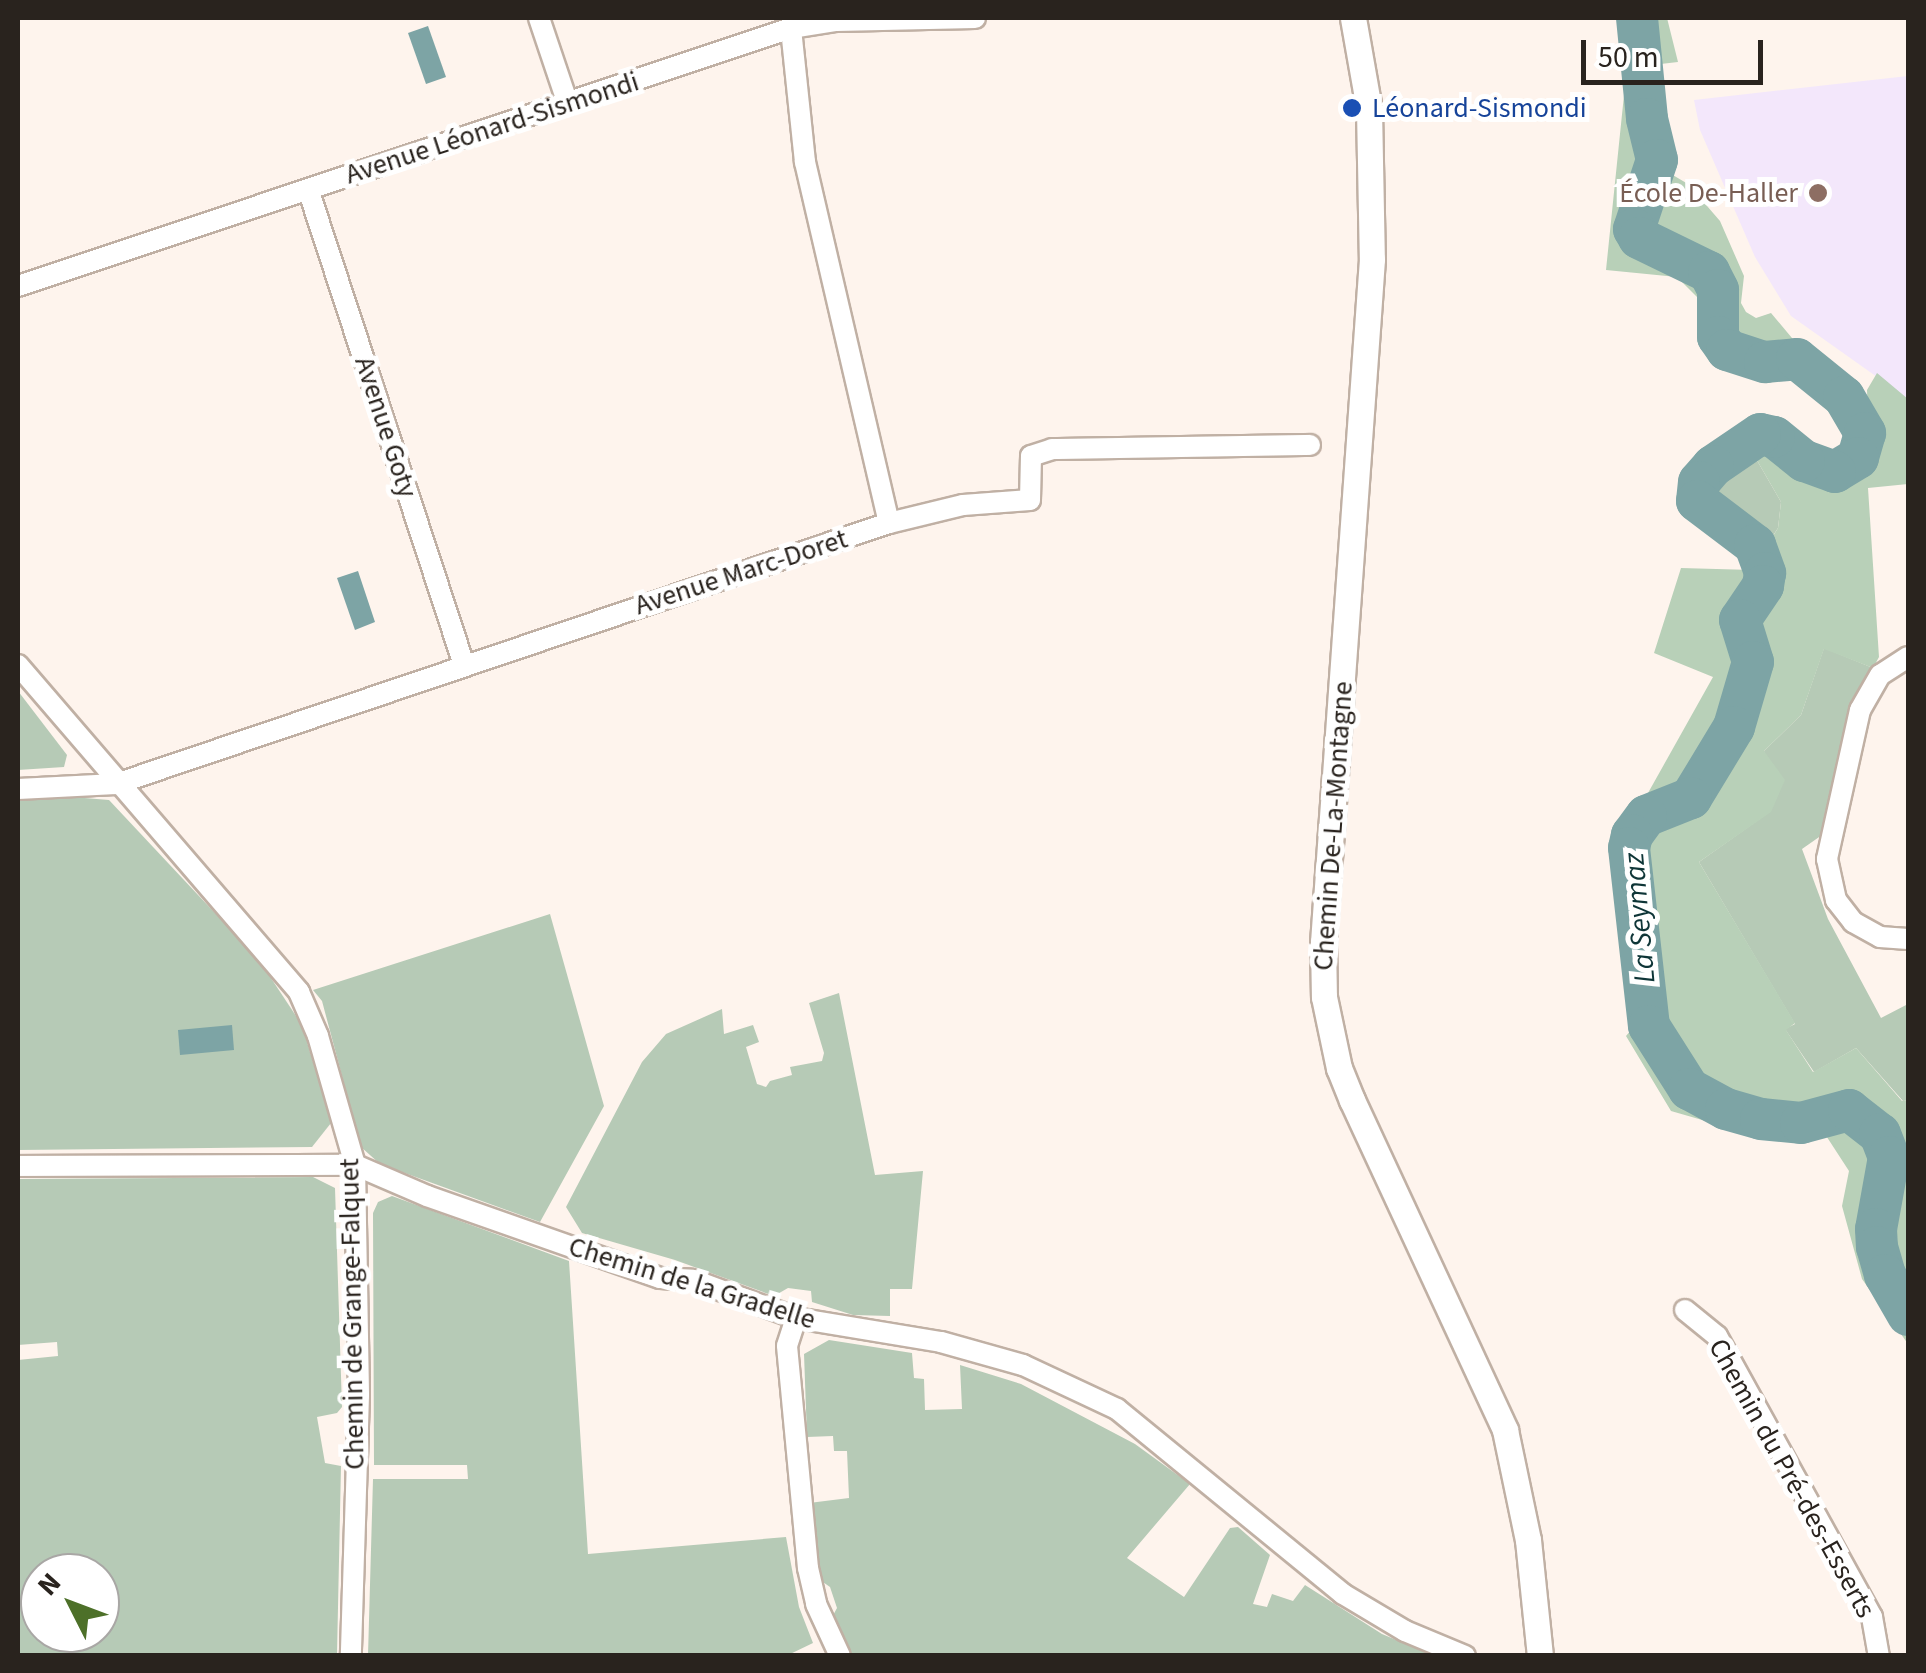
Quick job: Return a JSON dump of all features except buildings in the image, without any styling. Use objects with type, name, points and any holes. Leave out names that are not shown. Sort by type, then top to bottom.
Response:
[{"type":"street","points":[[538,18],[568,104]]},
{"type":"street","name":"Avenue Léonard-Sismondi","points":[[18,286],[792,28],[836,21],[975,18]]},
{"type":"street","name":"Chemin De-La-Montagne","points":[[1353,18],[1369,110],[1372,259],[1323,942],[1324,997],[1338,1068],[1505,1430],[1523,1510],[1540,1656]]},
{"type":"street","points":[[792,28],[805,162],[889,522]]},
{"type":"street","name":"Avenue Goty","points":[[308,189],[464,664]]},
{"type":"street","name":"Avenue Marc-Doret","points":[[18,789],[116,784],[889,522],[963,505],[1030,500],[1032,456],[1052,449],[1310,444]]},
{"type":"street","points":[[1908,658],[1880,674],[1860,710],[1827,859],[1836,900],[1853,922],[1880,937],[1908,939]]},
{"type":"street","name":"Chemin de Grange-Falquet","points":[[18,666],[299,992],[318,1036],[355,1165],[359,1395],[351,1656]]},
{"type":"street","name":"Chemin de la Gradelle","points":[[18,1166],[355,1165],[427,1196],[660,1278],[693,1280],[796,1318],[940,1342],[1023,1365],[1117,1409],[1343,1594],[1405,1631],[1466,1656]]},
{"type":"street","name":"Chemin du Pré-des-Esserts","points":[[1685,1310],[1717,1336],[1872,1617],[1880,1656]]},
{"type":"street","points":[[796,1318],[787,1346],[808,1568],[816,1604],[840,1656]]},
{"type":"shaded area","name":"École De-Haller","points":[[1908,76],[1908,399],[1791,316],[1755,257],[1700,130],[1694,100]]},
{"type":"green space","points":[[1644,18],[1667,18],[1678,62],[1652,65]]},
{"type":"green space","points":[[1624,95],[1664,97],[1666,171],[1688,184],[1720,221],[1744,276],[1741,303],[1746,312],[1756,318],[1771,313],[1802,350],[1797,354],[1740,347],[1725,330],[1698,326],[1698,298],[1677,277],[1606,270]]},
{"type":"green space","points":[[1877,373],[1908,399],[1908,484],[1868,488],[1879,657],[1873,668],[1824,649],[1801,715],[1764,751],[1785,780],[1771,812],[1699,862],[1795,1023],[1786,1030],[1813,1072],[1856,1048],[1902,1101],[1908,1100],[1908,1344],[1862,1279],[1842,1206],[1849,1171],[1823,1131],[1768,1139],[1671,1111],[1626,1036],[1638,1022],[1610,848],[1648,793],[1713,677],[1654,653],[1681,568],[1752,570],[1778,528],[1781,502],[1751,450],[1761,441],[1772,440],[1819,476],[1833,479],[1858,468],[1869,443],[1867,390]]},
{"type":"green space","points":[[1751,450],[1781,502],[1778,528],[1767,545],[1749,524],[1713,506],[1704,495],[1718,469]]},
{"type":"green space","points":[[1824,648],[1873,668],[1853,704],[1822,835],[1802,849],[1828,919],[1881,1018],[1908,1004],[1908,1100],[1903,1101],[1856,1048],[1814,1072],[1785,1029],[1795,1024],[1699,862],[1771,811],[1764,751],[1801,715]]},
{"type":"green space","points":[[18,691],[67,755],[64,767],[18,770]]},
{"type":"green space","points":[[60,796],[109,800],[259,960],[302,1025],[331,1123],[312,1147],[18,1150],[18,799]]},
{"type":"green space","points":[[550,914],[604,1106],[540,1222],[380,1164],[361,1147],[322,1001],[313,990]]},
{"type":"green space","points":[[839,993],[875,1175],[923,1171],[912,1289],[890,1289],[890,1316],[853,1315],[812,1302],[811,1291],[788,1288],[774,1296],[675,1260],[582,1233],[566,1207],[642,1062],[666,1034],[722,1009],[724,1034],[753,1025],[759,1042],[746,1047],[757,1084],[766,1087],[770,1081],[792,1075],[790,1067],[822,1061],[824,1053],[809,1003]]},
{"type":"green space","points":[[313,1177],[335,1188],[342,1407],[337,1413],[317,1417],[325,1463],[341,1466],[337,1655],[18,1655],[18,1360],[58,1356],[57,1342],[18,1345],[18,1179]]},
{"type":"green space","points":[[392,1196],[569,1261],[588,1554],[786,1537],[799,1607],[813,1643],[786,1656],[368,1655],[373,1479],[468,1479],[467,1465],[374,1465],[373,1213],[378,1202]]},
{"type":"green space","points":[[829,1340],[912,1353],[914,1378],[924,1379],[925,1410],[962,1409],[960,1365],[1021,1384],[1135,1444],[1190,1484],[1127,1558],[1184,1597],[1230,1528],[1238,1527],[1270,1555],[1253,1604],[1267,1607],[1272,1594],[1293,1601],[1305,1585],[1382,1634],[1432,1655],[850,1655],[831,1619],[837,1608],[830,1587],[820,1580],[809,1503],[849,1498],[847,1451],[834,1451],[833,1436],[807,1437],[804,1354]]},
{"type":"water","points":[[428,26],[446,77],[426,84],[408,33]]},
{"type":"water","points":[[358,571],[375,622],[355,630],[337,578]]},
{"type":"water","points":[[232,1025],[234,1050],[180,1055],[178,1030]]},
{"type":"waterway","name":"La Seymaz","points":[[1637,18],[1647,119],[1657,160],[1634,229],[1639,238],[1709,272],[1718,290],[1718,337],[1727,350],[1765,362],[1797,359],[1844,397],[1865,433],[1858,458],[1835,472],[1804,461],[1774,437],[1760,434],[1713,466],[1699,482],[1697,501],[1755,545],[1765,573],[1763,586],[1740,620],[1753,662],[1734,727],[1691,798],[1646,816],[1632,835],[1629,848],[1649,1026],[1689,1089],[1726,1109],[1761,1119],[1801,1123],[1849,1110],[1880,1134],[1889,1157],[1876,1229],[1877,1247],[1885,1275],[1908,1315]]},
{"type":"place","name":"Léonard-Sismondi","points":[[1352,108]]},
{"type":"place","name":"École De-Haller","points":[[1818,193]]}]
